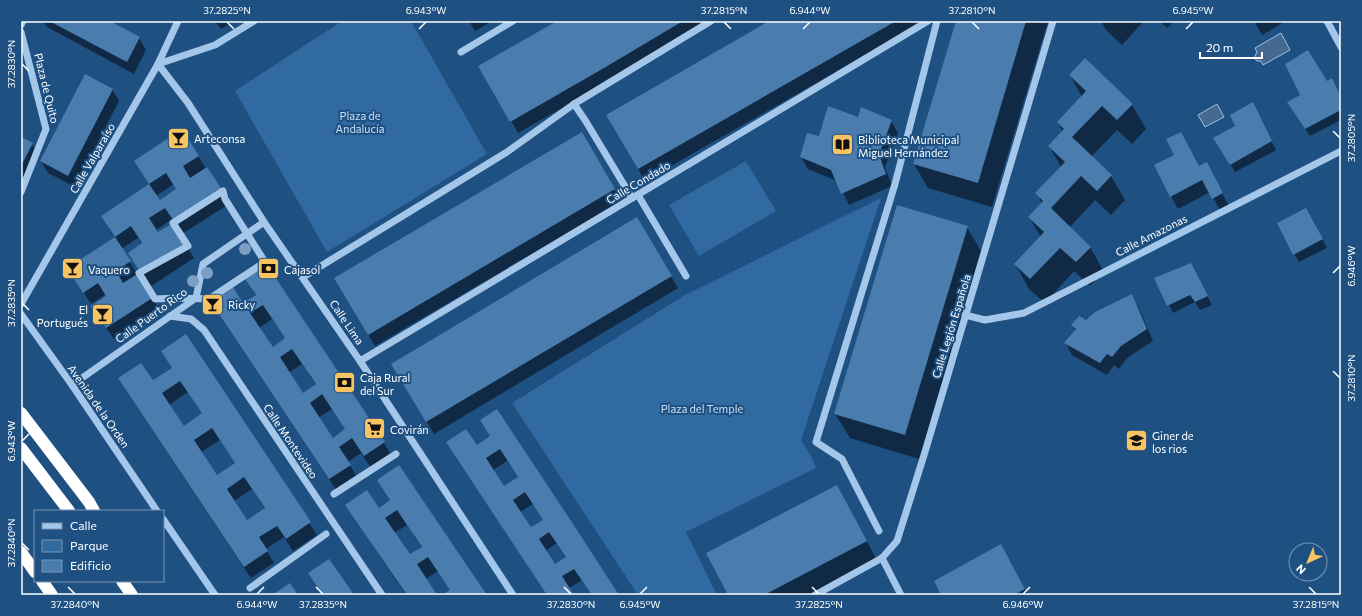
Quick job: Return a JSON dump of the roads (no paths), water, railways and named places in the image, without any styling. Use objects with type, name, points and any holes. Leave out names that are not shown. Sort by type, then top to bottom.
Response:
[{"type":"highway","points":[[21,413],[89,502],[93,510]]},
{"type":"highway","points":[[21,448],[68,510]]},
{"type":"highway","points":[[21,552],[34,571]]},
{"type":"highway","points":[[43,582],[52,595]]},
{"type":"highway","points":[[123,582],[132,595]]},
{"type":"highway","points":[[134,582],[140,595]]},
{"type":"street","points":[[21,25],[23,21]]},
{"type":"street","name":"Calle Valparaíso","points":[[21,304],[158,64],[178,21]]},
{"type":"street","points":[[158,64],[215,44],[254,21]]},
{"type":"street","points":[[461,52],[513,21]]},
{"type":"street","points":[[303,277],[507,152],[574,104],[711,21]]},
{"type":"street","name":"Calle Condado","points":[[360,361],[928,21]]},
{"type":"street","points":[[880,531],[842,458],[816,442],[895,184],[937,21]]},
{"type":"street","name":"Calle Legión Española","points":[[815,595],[882,558],[897,541],[925,452],[1053,21]]},
{"type":"street","points":[[1327,21],[1341,47]]},
{"type":"street","name":"Plaza de Quito","points":[[21,32],[46,129],[21,192]]},
{"type":"street","name":"Calle Lima","points":[[158,64],[188,104],[264,222],[360,361],[513,595]]},
{"type":"street","points":[[574,104],[686,276]]},
{"type":"street","name":"Calle Amazonas","points":[[965,315],[985,320],[1024,313],[1341,151]]},
{"type":"street","points":[[223,191],[225,199],[247,234],[265,262],[209,299],[155,299],[139,273],[188,246],[173,223],[223,191]]},
{"type":"street","name":"Calle Puerto Rico","points":[[72,385],[196,298],[203,264],[264,222]]},
{"type":"street","name":"Avenida de la Orden","points":[[21,314],[72,385],[156,510]]},
{"type":"street","name":"Calle Montevideo","points":[[170,316],[190,319],[204,330],[382,595]]},
{"type":"street","points":[[334,494],[396,454]]},
{"type":"street","points":[[164,520],[215,595]]},
{"type":"street","points":[[250,588],[326,534]]},
{"type":"street","points":[[882,558],[901,595]]},
{"type":"place","name":"Arteconsa","points":[[178,138]]},
{"type":"place","name":"Biblioteca Municipal Miguel Hernández","points":[[843,145]]},
{"type":"place","name":"Vaquero","points":[[73,269]]},
{"type":"place","name":"Cajasol","points":[[269,269]]},
{"type":"place","name":"Ricky","points":[[213,304]]},
{"type":"place","name":"El Portugués","points":[[103,315]]},
{"type":"place","name":"Caja Rural del Sur","points":[[344,383]]},
{"type":"place","name":"Covirán","points":[[375,429]]},
{"type":"place","name":"Giner de los rios","points":[[1137,441]]},
{"type":"park label","name":"Plaza de Andalucía","points":[[360,121]]},
{"type":"park label","name":"Plaza del Temple","points":[[702,408]]}]
